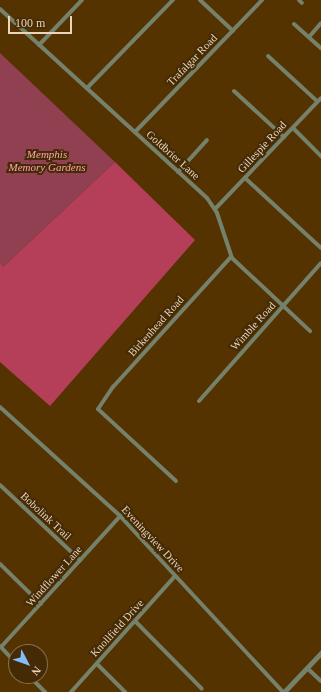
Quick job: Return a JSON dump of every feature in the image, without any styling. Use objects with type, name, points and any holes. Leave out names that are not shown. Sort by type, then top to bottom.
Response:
[{"type":"street","points":[[39,44],[82,0]]},
{"type":"street","points":[[87,88],[173,0]]},
{"type":"street","points":[[200,0],[233,30]]},
{"type":"street","name":"Trafalgar Road","points":[[135,132],[262,0]]},
{"type":"street","name":"Goldbrier Lane","points":[[0,9],[135,132],[216,209],[231,257],[310,331]]},
{"type":"street","points":[[308,37],[321,23]]},
{"type":"street","points":[[294,24],[321,48]]},
{"type":"street","points":[[268,56],[318,101]]},
{"type":"street","points":[[234,91],[284,137]]},
{"type":"street","name":"Gillespie Road","points":[[216,209],[321,98]]},
{"type":"street","points":[[293,128],[321,156]]},
{"type":"street","points":[[178,172],[207,140]]},
{"type":"street","points":[[245,178],[321,248]]},
{"type":"street","name":"Birkenhead Road","points":[[176,481],[98,409],[110,390],[231,257]]},
{"type":"street","name":"Wimble Road","points":[[199,401],[321,263]]},
{"type":"street","name":"Eveningview Drive","points":[[0,407],[120,516],[283,692]]},
{"type":"street","name":"Bobolink Trail","points":[[0,485],[80,560]]},
{"type":"street","name":"Windflower Lane","points":[[1,647],[120,516]]},
{"type":"street","points":[[0,564],[41,604]]},
{"type":"street","name":"Knollfield Drive","points":[[71,692],[175,576]]},
{"type":"street","points":[[135,621],[202,689]]},
{"type":"street","points":[[1,647],[8,654]]},
{"type":"street","points":[[283,692],[321,653]]},
{"type":"street","points":[[97,664],[125,692]]},
{"type":"street","points":[[307,668],[321,681]]},
{"type":"street","points":[[37,684],[45,692]]},
{"type":"green space","name":"Memphis Memory Gardens","points":[[0,53],[115,162],[3,267],[0,262]]},
{"type":"shaded area","points":[[115,162],[195,240],[50,406],[0,362],[0,262],[3,267]]}]
